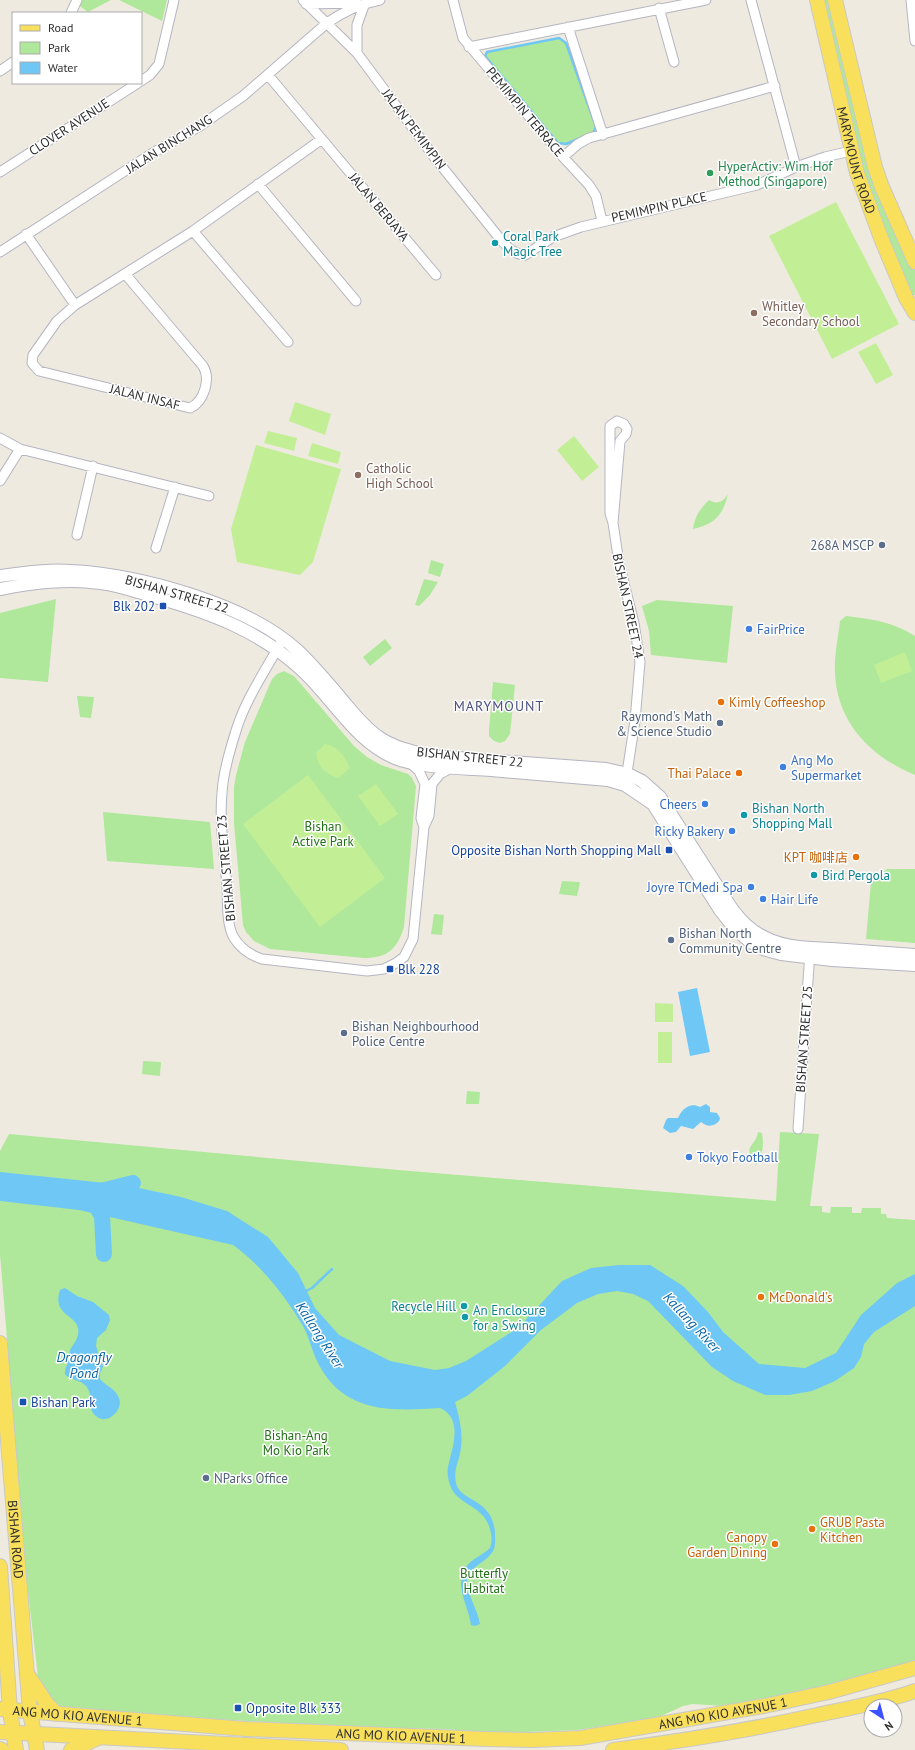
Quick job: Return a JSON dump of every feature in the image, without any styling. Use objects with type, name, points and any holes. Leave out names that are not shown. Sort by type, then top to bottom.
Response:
[{"type":"main road","name":"MARYMOUNT ROAD","points":[[817,0],[856,173],[906,298],[915,313]]},
{"type":"main road","name":"MARYMOUNT ROAD","points":[[835,0],[875,167],[882,187],[915,262]]},
{"type":"main road","name":"BISHAN STREET 22","points":[[0,576],[28,572],[71,570],[99,573],[144,581],[236,611],[270,631],[280,645],[372,746],[396,758],[409,762],[451,768],[608,780],[626,779],[642,781],[660,797],[730,906],[741,921],[753,932],[766,939],[809,953],[915,965]]},
{"type":"main road","name":"BISHAN STREET 22","points":[[0,589],[43,583],[100,583],[178,603],[221,618],[249,632],[296,650],[320,674],[362,722],[379,738],[392,745],[431,756],[606,769],[626,779]]},
{"type":"main road","name":"BISHAN STREET 22","points":[[809,953],[915,955]]},
{"type":"main road","name":"BISHAN ROAD","points":[[0,1343],[18,1580],[30,1712],[37,1750]]},
{"type":"main road","name":"BISHAN ROAD","points":[[0,1566],[6,1732],[16,1750]]},
{"type":"main road","name":"ANG MO KIO AVENUE 1","points":[[5,1710],[148,1722],[281,1730],[485,1739],[532,1740],[580,1738],[764,1706],[829,1692],[915,1668]]},
{"type":"main road","points":[[27,1673],[47,1704],[57,1714]]},
{"type":"main road","name":"ANG MO KIO AVENUE 1","points":[[613,1750],[681,1745],[863,1706],[915,1691]]},
{"type":"main road","name":"ANG MO KIO AVENUE 1","points":[[6,1732],[341,1750]]},
{"type":"main road","points":[[71,1750],[100,1738]]},
{"type":"street","points":[[71,12],[77,0]]},
{"type":"street","name":"CLOVER AVENUE","points":[[142,81],[150,75],[159,64],[174,0]]},
{"type":"street","points":[[305,2],[365,2],[380,0]]},
{"type":"street","name":"PEMIMPIN TERRACE","points":[[453,0],[463,38],[469,47],[596,196],[602,220]]},
{"type":"street","points":[[469,47],[659,8],[706,0]]},
{"type":"street","points":[[751,0],[796,167]]},
{"type":"street","points":[[911,0],[915,41]]},
{"type":"street","name":"JALAN PEMIMPIN","points":[[305,2],[356,53],[435,158],[501,240],[510,250],[525,254]]},
{"type":"street","points":[[356,53],[357,25],[365,2]]},
{"type":"street","name":"JALAN BINCHANG","points":[[0,252],[151,154],[200,126],[243,96],[327,23],[354,6],[365,2]]},
{"type":"street","points":[[659,8],[674,62]]},
{"type":"street","points":[[568,27],[574,40],[586,85],[603,135]]},
{"type":"street","points":[[0,71],[12,63]]},
{"type":"street","name":"JALAN BERJAYA","points":[[268,75],[436,275]]},
{"type":"street","name":"CLOVER AVENUE","points":[[0,172],[137,84]]},
{"type":"street","points":[[563,157],[578,144],[603,135],[775,86]]},
{"type":"street","points":[[26,234],[75,306],[126,275],[194,230],[322,139]]},
{"type":"street","name":"PEMIMPIN PLACE","points":[[525,254],[554,237],[602,220],[756,185],[796,167],[825,157],[851,151]]},
{"type":"street","points":[[258,184],[356,301]]},
{"type":"street","points":[[194,230],[288,342]]},
{"type":"street","name":"JALAN INSAF","points":[[75,306],[57,321],[33,355],[32,363],[39,371],[190,408],[196,405],[208,380],[207,372],[204,366],[126,275]]},
{"type":"street","name":"BISHAN STREET 24","points":[[613,523],[620,441],[626,434],[627,429],[624,424],[616,421],[610,426],[610,513],[613,523],[616,548],[634,623],[640,662],[638,697],[626,779]]},
{"type":"street","points":[[0,438],[20,449],[209,496]]},
{"type":"street","points":[[0,481],[20,449]]},
{"type":"street","points":[[78,534],[93,466]]},
{"type":"street","points":[[156,548],[175,487]]},
{"type":"street","name":"BISHAN STREET 23","points":[[280,645],[255,688],[235,732],[224,770],[222,821],[229,920],[234,937],[252,956],[262,959],[368,971],[384,969],[396,963],[406,953],[413,939],[424,827],[429,816],[432,784],[440,774],[451,768]]},
{"type":"street","name":"BISHAN STREET 23","points":[[409,762],[419,771],[425,784],[421,818],[424,827]]},
{"type":"street","name":"BISHAN STREET 25","points":[[798,1129],[809,953]]},
{"type":"green space","points":[[79,0],[111,0],[88,12],[77,4]]},
{"type":"green space","points":[[119,0],[167,0],[162,21]]},
{"type":"green space","points":[[817,0],[835,0],[875,167],[915,262],[915,295],[906,298],[881,238]]},
{"type":"green space","points":[[559,38],[566,43],[596,127],[593,133],[566,144],[558,143],[485,56],[487,52]]},
{"type":"green space","points":[[836,202],[899,324],[832,359],[769,236]]},
{"type":"green space","points":[[876,343],[893,375],[876,384],[858,352]]},
{"type":"green space","points":[[295,402],[331,414],[325,435],[289,421]]},
{"type":"green space","points":[[268,431],[297,438],[294,451],[264,443]]},
{"type":"green space","points":[[574,436],[599,467],[582,481],[557,450]]},
{"type":"green space","points":[[312,443],[341,452],[338,464],[308,456]]},
{"type":"green space","points":[[256,445],[341,469],[313,562],[300,575],[237,562],[231,529]]},
{"type":"green space","points":[[728,494],[724,508],[717,518],[701,527],[693,529],[698,513],[709,500],[720,502]]},
{"type":"green space","points":[[431,560],[444,564],[440,577],[428,573]]},
{"type":"green space","points":[[424,579],[438,582],[430,595],[419,606],[415,605]]},
{"type":"green space","points":[[56,599],[48,682],[0,678],[0,613]]},
{"type":"green space","points":[[657,600],[733,606],[727,663],[651,655],[649,631],[642,606]]},
{"type":"green space","points":[[846,616],[865,618],[890,624],[915,636],[915,775],[899,768],[871,748],[859,736],[842,708],[837,691],[835,660],[840,621]]},
{"type":"green space","points":[[385,639],[392,648],[370,666],[363,657]]},
{"type":"green space","points":[[905,652],[912,671],[881,683],[874,665]]},
{"type":"green space","name":"Bishan Active Park","points":[[284,671],[294,676],[354,746],[367,757],[381,765],[408,774],[416,786],[404,927],[395,946],[385,954],[372,958],[364,958],[270,949],[254,941],[246,932],[243,925],[234,823],[234,787],[245,742],[272,679],[277,674]]},
{"type":"green space","points":[[493,682],[515,685],[510,734],[505,741],[500,743],[494,741],[489,736]]},
{"type":"green space","points":[[77,696],[94,697],[91,718],[80,717]]},
{"type":"green space","points":[[325,744],[334,747],[346,760],[350,768],[338,778],[326,772],[318,762],[316,753]]},
{"type":"green space","points":[[308,775],[385,878],[320,927],[243,824]]},
{"type":"green space","points":[[376,784],[398,814],[380,826],[358,796]]},
{"type":"green space","points":[[103,812],[210,822],[214,869],[107,861]]},
{"type":"green space","points":[[887,869],[915,869],[915,943],[866,939],[871,882]]},
{"type":"green space","points":[[562,881],[580,882],[577,896],[559,894]]},
{"type":"green space","points":[[434,914],[444,915],[442,935],[431,934]]},
{"type":"green space","points":[[655,1003],[673,1004],[673,1022],[655,1022]]},
{"type":"green space","points":[[658,1032],[672,1032],[672,1063],[658,1063]]},
{"type":"green space","points":[[143,1061],[161,1062],[160,1076],[142,1074]]},
{"type":"green space","points":[[467,1091],[480,1092],[479,1104],[466,1104]]},
{"type":"green space","points":[[758,1132],[762,1133],[763,1145],[762,1153],[756,1165],[750,1154],[750,1150]]},
{"type":"green space","name":"Bishan-Ang Mo Kio Park","points":[[780,1132],[819,1134],[810,1206],[822,1206],[822,1212],[830,1213],[831,1207],[852,1207],[852,1213],[861,1213],[862,1208],[881,1208],[881,1214],[886,1214],[887,1218],[915,1220],[915,1661],[827,1686],[773,1698],[723,1706],[693,1704],[683,1706],[657,1718],[577,1730],[504,1733],[441,1729],[329,1726],[122,1713],[64,1708],[49,1703],[43,1693],[38,1677],[27,1583],[0,1254],[0,1151],[9,1134],[398,1170],[776,1201]]},
{"type":"water","points":[[697,988],[710,1052],[690,1056],[678,992]]},
{"type":"water","points":[[706,1104],[710,1107],[710,1112],[717,1113],[720,1118],[715,1124],[708,1125],[701,1122],[693,1129],[681,1126],[676,1132],[670,1133],[663,1128],[668,1118],[678,1118],[687,1107],[693,1105],[700,1107]]},
{"type":"water","name":"Kallang River","points":[[0,1172],[125,1185],[181,1197],[227,1211],[268,1237],[298,1273],[315,1308],[339,1335],[390,1361],[435,1370],[449,1368],[466,1361],[518,1328],[562,1281],[591,1268],[619,1265],[650,1265],[683,1286],[708,1312],[723,1332],[759,1364],[805,1368],[836,1353],[861,1315],[897,1283],[915,1274],[915,1306],[874,1332],[864,1344],[861,1357],[854,1368],[835,1381],[812,1391],[789,1395],[765,1395],[733,1381],[712,1367],[648,1301],[633,1294],[617,1291],[598,1294],[577,1303],[541,1330],[505,1366],[467,1396],[455,1402],[461,1430],[460,1452],[455,1473],[456,1483],[464,1494],[489,1513],[493,1522],[495,1533],[495,1545],[493,1551],[467,1576],[469,1594],[480,1624],[475,1626],[471,1625],[461,1588],[462,1574],[468,1564],[490,1548],[491,1534],[487,1521],[482,1515],[458,1497],[453,1492],[450,1485],[448,1469],[454,1443],[454,1426],[452,1419],[447,1413],[440,1408],[387,1409],[370,1406],[341,1392],[329,1380],[318,1363],[303,1326],[281,1293],[254,1262],[233,1245],[79,1210],[0,1201]]},
{"type":"water","name":"Dragonfly Pond","points":[[65,1288],[77,1296],[93,1302],[109,1315],[110,1320],[106,1330],[97,1338],[96,1346],[103,1366],[100,1379],[116,1392],[120,1403],[117,1412],[109,1418],[100,1419],[93,1413],[91,1409],[90,1393],[86,1386],[65,1374],[70,1350],[76,1340],[78,1328],[76,1323],[61,1309],[59,1305],[58,1298],[60,1290]]},
{"type":"waterway","points":[[559,38],[566,43],[596,127],[593,133],[566,144],[558,143],[485,56],[487,52],[559,38]]},
{"type":"waterway","points":[[104,1254],[102,1216],[89,1194],[133,1183]]},
{"type":"waterway","points":[[304,1292],[312,1288],[332,1269]]},
{"type":"place","name":"HyperActiv: Wim Hof Method (Singapore)","points":[[710,173]]},
{"type":"place","name":"Coral Park Magic Tree","points":[[495,243]]},
{"type":"place","name":"Whitley Secondary School","points":[[754,313]]},
{"type":"place","name":"Catholic High School","points":[[358,475]]},
{"type":"place","name":"268A MSCP","points":[[882,545]]},
{"type":"place","name":"Blk 202","points":[[163,606]]},
{"type":"place","name":"FairPrice","points":[[749,629]]},
{"type":"place","name":"Kimly Coffeeshop","points":[[721,702]]},
{"type":"place","name":"Raymond's Math & Science Studio","points":[[720,723]]},
{"type":"place","name":"Ang Mo Supermarket","points":[[783,767]]},
{"type":"place","name":"Thai Palace","points":[[739,773]]},
{"type":"place","name":"Cheers","points":[[705,804]]},
{"type":"place","name":"Bishan North Shopping Mall","points":[[744,815]]},
{"type":"place","name":"Ricky Bakery","points":[[732,831]]},
{"type":"place","name":"Opposite Bishan North Shopping Mall","points":[[669,850]]},
{"type":"place","name":"KPT 咖啡店","points":[[856,857]]},
{"type":"place","name":"Bird Pergola","points":[[814,875]]},
{"type":"place","name":"Joyre TCMedi Spa","points":[[751,887]]},
{"type":"place","name":"Hair Life","points":[[763,899]]},
{"type":"place","name":"Bishan North Community Centre","points":[[671,940]]},
{"type":"place","name":"Blk 228","points":[[390,969]]},
{"type":"place","name":"Bishan Neighbourhood Police Centre","points":[[344,1033]]},
{"type":"place","name":"Tokyo Football","points":[[689,1157]]},
{"type":"place","name":"McDonald's","points":[[761,1297]]},
{"type":"place","name":"Recycle Hill","points":[[464,1306]]},
{"type":"place","name":"An Enclosure for a Swing","points":[[465,1317]]},
{"type":"place","name":"Bishan Park","points":[[23,1402]]},
{"type":"place","name":"NParks Office","points":[[206,1478]]},
{"type":"place","name":"GRUB Pasta Kitchen","points":[[812,1529]]},
{"type":"place","name":"Canopy Garden Dining","points":[[775,1544]]},
{"type":"place","name":"Opposite Blk 333","points":[[238,1708]]},
{"type":"district","name":"MARYMOUNT","points":[[499,706]]},
{"type":"park label","name":"Butterfly Habitat","points":[[484,1580]]}]
